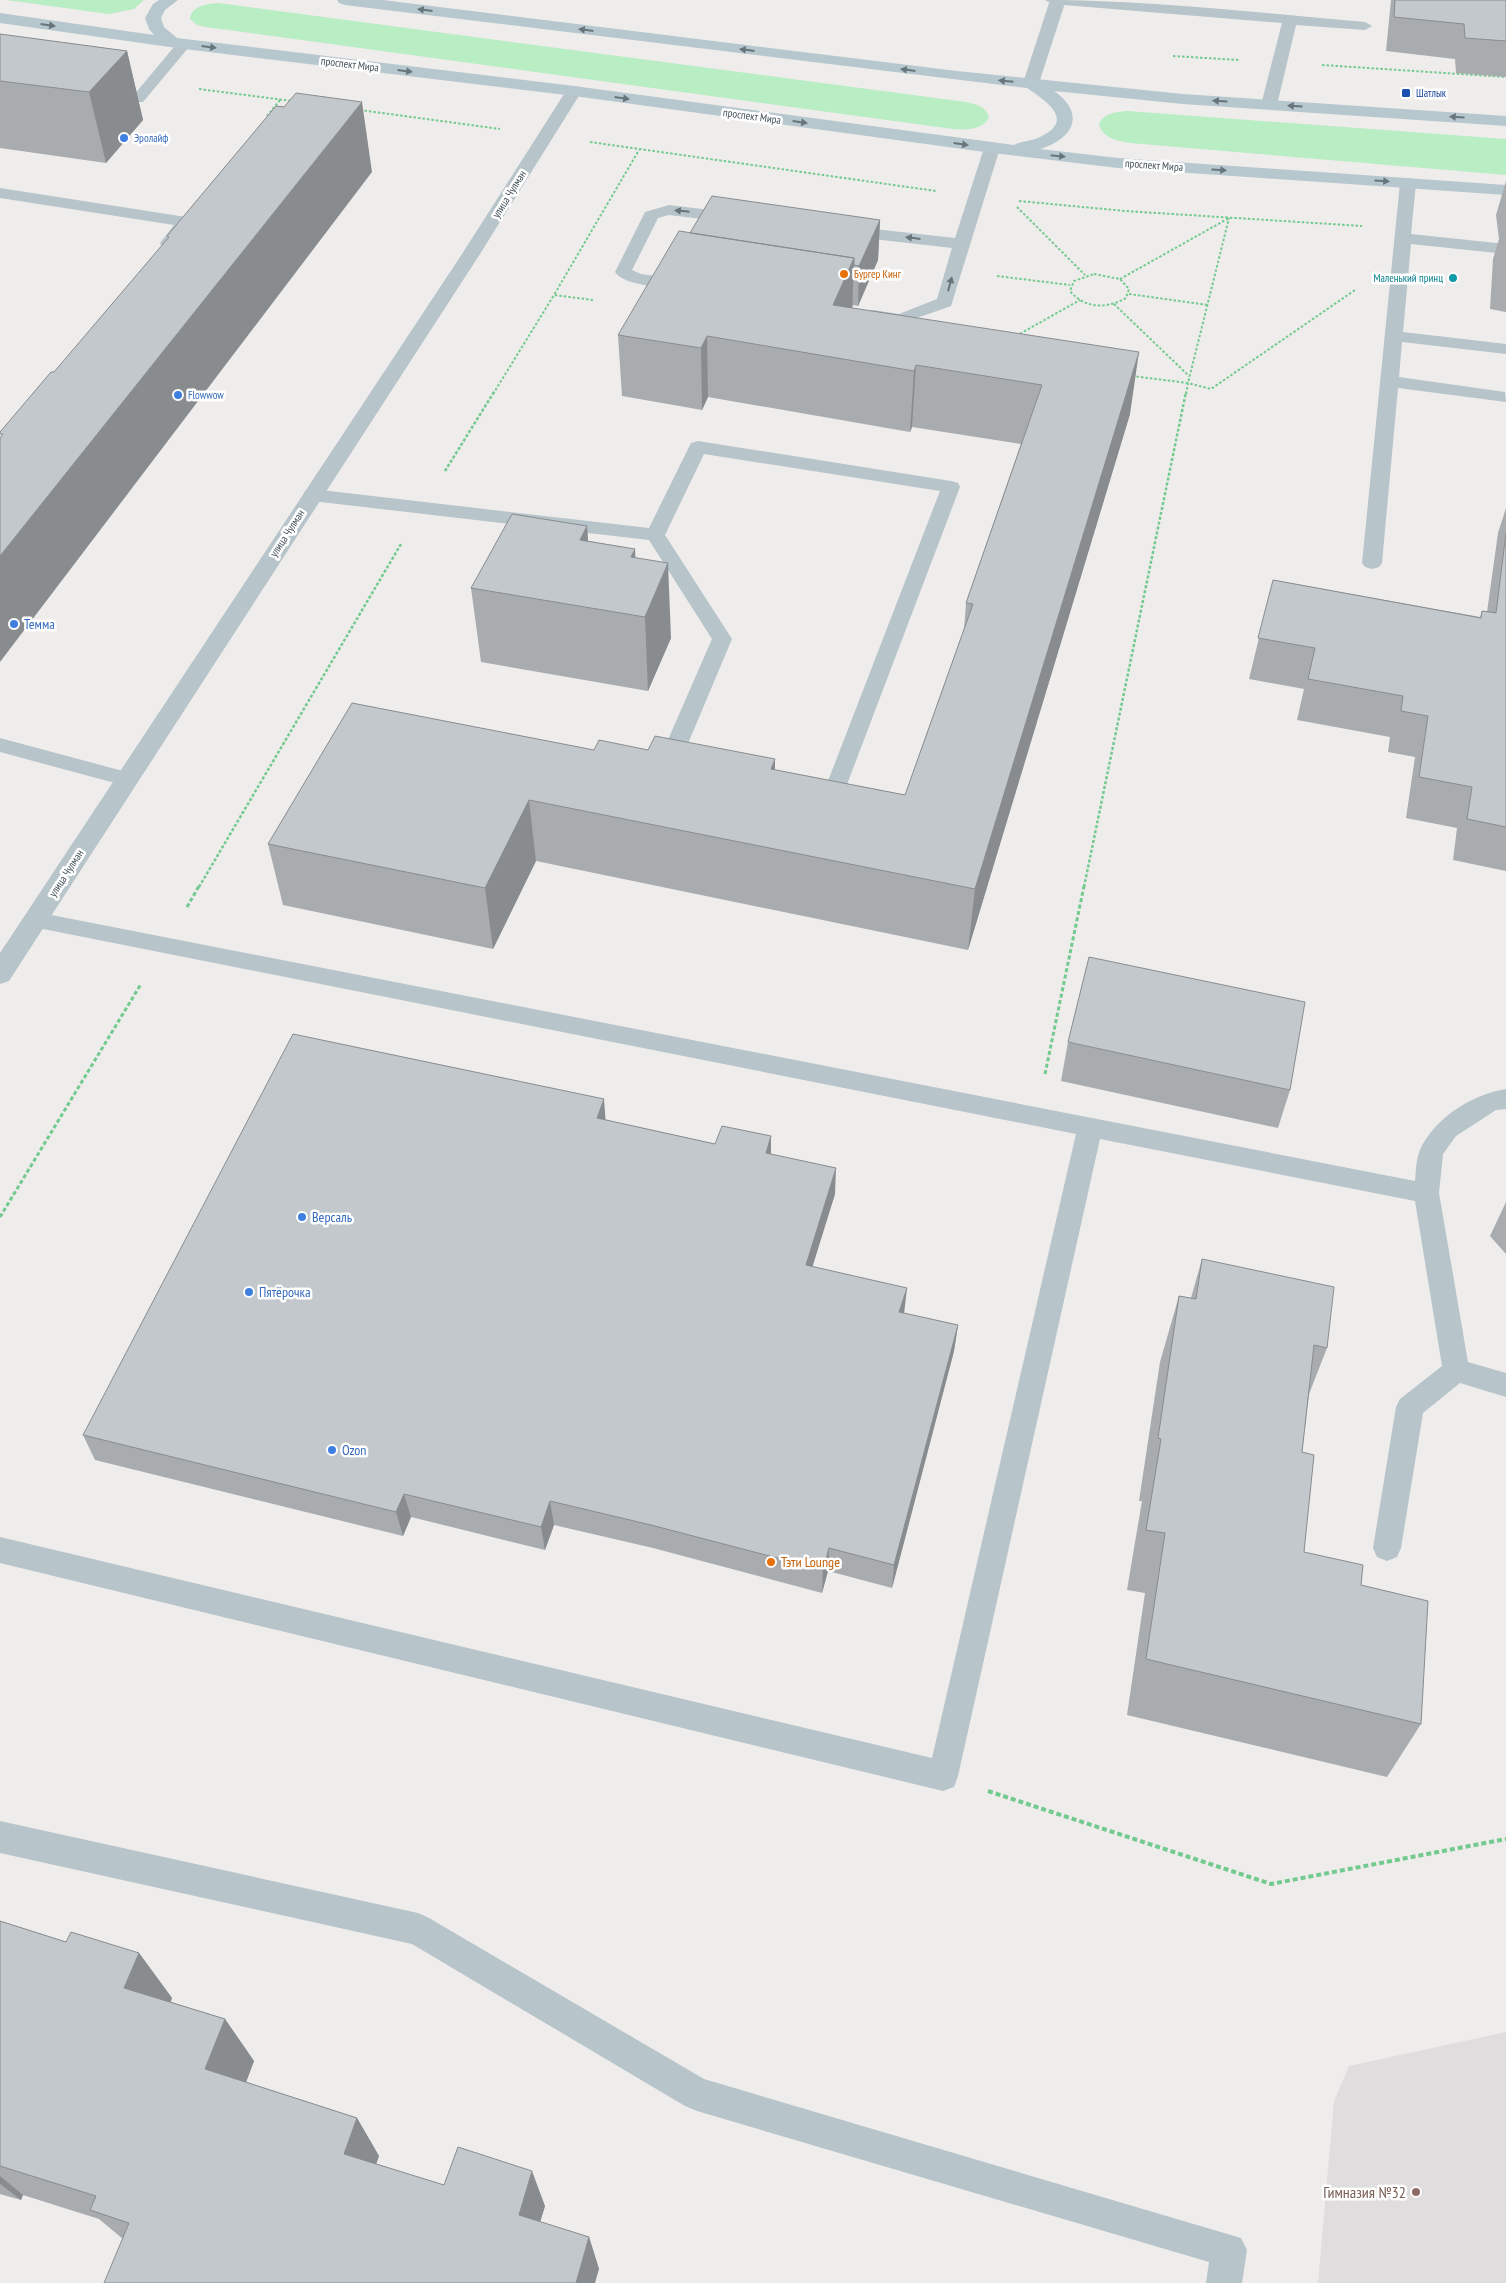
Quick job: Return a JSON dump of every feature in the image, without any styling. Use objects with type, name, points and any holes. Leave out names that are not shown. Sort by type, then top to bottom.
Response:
[{"type":"main road","points":[[170,0],[159,7],[153,18],[156,28],[177,43]]},
{"type":"main road","points":[[345,0],[937,74],[1182,99],[1506,121]]},
{"type":"main road","name":"проспект Мира","points":[[0,18],[177,43],[574,92],[1118,163],[1506,190]]},
{"type":"main road","points":[[992,148],[1029,146],[1050,139],[1062,129],[1064,117],[1060,105],[1031,83]]},
{"type":"street","points":[[1031,83],[1056,0]]},
{"type":"street","name":"улица Чулман","points":[[0,974],[471,254],[574,92]]},
{"type":"lane","points":[[1056,0],[1365,26]]},
{"type":"lane","points":[[1269,104],[1290,19]]},
{"type":"lane","points":[[138,99],[152,82],[177,43]]},
{"type":"lane","points":[[861,313],[900,319],[945,302],[961,244],[992,148]]},
{"type":"lane","points":[[1372,563],[1408,183]]},
{"type":"lane","points":[[0,193],[186,222],[155,259]]},
{"type":"lane","points":[[696,287],[637,278],[623,272],[651,215],[669,210],[756,220]]},
{"type":"lane","points":[[834,229],[961,244]]},
{"type":"lane","points":[[1403,238],[1506,249]]},
{"type":"lane","points":[[1394,336],[1506,350]]},
{"type":"lane","points":[[1389,381],[1505,397]]},
{"type":"lane","points":[[655,535],[698,447],[951,487],[836,790],[797,783]]},
{"type":"lane","points":[[312,495],[655,535]]},
{"type":"lane","points":[[655,535],[722,639],[672,758],[700,764]]},
{"type":"lane","points":[[0,745],[126,779]]},
{"type":"lane","points":[[36,920],[1426,1193]]},
{"type":"lane","points":[[1456,1370],[1426,1193],[1431,1152],[1447,1129],[1491,1101],[1506,1099]]},
{"type":"lane","points":[[0,1550],[943,1776],[1090,1128]]},
{"type":"lane","points":[[1456,1370],[1506,1385]]},
{"type":"lane","points":[[1387,1548],[1410,1407],[1456,1370]]},
{"type":"lane","points":[[0,1837],[418,1928],[697,2094],[1229,2250],[1224,2283]]},
{"type":"path","points":[[152,82],[298,102]]},
{"type":"path","points":[[262,123],[280,100]]},
{"type":"path","points":[[0,1217],[164,945],[422,508],[554,295],[639,150],[546,135],[355,110]]},
{"type":"path","points":[[1017,207],[1085,275]]},
{"type":"path","points":[[1036,1117],[1188,384],[1229,218],[1120,279]]},
{"type":"path","points":[[1129,375],[1211,389],[1401,258]]},
{"type":"path","points":[[1103,274],[1120,279],[1129,289],[1129,294],[1126,298],[1114,304],[1096,305],[1080,300],[1070,291],[1070,285],[1085,275],[1103,274]]},
{"type":"path","points":[[996,276],[1070,285]]},
{"type":"path","points":[[1129,294],[1208,305]]},
{"type":"path","points":[[554,295],[593,300]]},
{"type":"path","points":[[1014,337],[1080,300]]},
{"type":"path","points":[[1114,304],[1190,376]]},
{"type":"path","points":[[943,1776],[1271,1884],[1506,1838]]},
{"type":"shaded area","name":"Гимназия №32","points":[[1506,2032],[1506,2283],[1318,2283],[1334,2101],[1349,2066]]},
{"type":"green space","points":[[6,0],[144,0],[134,9],[109,14]]},
{"type":"green space","points":[[218,3],[966,102],[983,108],[989,117],[978,127],[953,129],[206,27],[197,25],[190,19],[196,8]]},
{"type":"green space","points":[[1127,111],[1506,139],[1506,175],[1130,143],[1116,140],[1103,133],[1099,124],[1104,117]]},
{"type":"building","points":[[1395,0],[1506,0],[1506,41],[1465,38],[1464,24],[1394,17]]},
{"type":"building","points":[[0,34],[127,51],[89,92],[0,81]]},
{"type":"building","points":[[296,93],[362,102],[0,556],[0,438],[3,434],[0,434],[0,432],[51,372],[54,372],[169,237],[167,236],[276,106],[284,107]]},
{"type":"building","points":[[712,196],[880,220],[859,266],[854,265],[854,258],[690,233]]},
{"type":"building","points":[[679,231],[854,258],[833,305],[1139,352],[975,889],[529,800],[485,888],[268,844],[352,703],[594,750],[599,740],[648,750],[655,736],[775,759],[771,769],[905,795],[973,604],[966,603],[1042,385],[916,365],[914,371],[707,336],[701,348],[618,335]]},
{"type":"building","points":[[512,514],[587,526],[580,540],[635,549],[631,557],[668,563],[645,617],[471,588]]},
{"type":"building","points":[[1506,533],[1506,827],[1467,819],[1472,787],[1419,777],[1428,716],[1401,711],[1403,696],[1308,679],[1315,648],[1258,638],[1273,580],[1481,618],[1482,611],[1496,613]]},
{"type":"building","points":[[1089,957],[1305,1002],[1290,1090],[1068,1042]]},
{"type":"building","points":[[293,1034],[604,1099],[597,1118],[715,1144],[722,1126],[771,1136],[766,1153],[836,1168],[806,1265],[907,1288],[899,1312],[958,1325],[894,1565],[829,1548],[823,1570],[550,1501],[541,1527],[404,1494],[396,1512],[83,1435]]},
{"type":"building","points":[[1202,1259],[1334,1287],[1327,1348],[1314,1345],[1302,1452],[1314,1455],[1304,1552],[1363,1565],[1361,1585],[1428,1601],[1421,1724],[1146,1659],[1165,1533],[1146,1530],[1161,1439],[1158,1438],[1179,1296],[1196,1299]]},
{"type":"building","points":[[0,1921],[66,1942],[71,1932],[139,1953],[124,1988],[225,2019],[205,2069],[357,2118],[344,2154],[444,2185],[458,2147],[532,2171],[519,2215],[589,2237],[576,2283],[104,2283],[129,2223],[90,2210],[96,2196],[0,2166]]},
{"type":"place","name":"Шатлык","points":[[1406,93]]},
{"type":"place","name":"Эролайф","points":[[124,138]]},
{"type":"place","name":"Бургер Кинг","points":[[844,274]]},
{"type":"place","name":"Маленький принц","points":[[1453,278]]},
{"type":"place","name":"Flowwow","points":[[178,395]]},
{"type":"place","name":"Темма","points":[[14,624]]},
{"type":"place","name":"Версаль","points":[[302,1217]]},
{"type":"place","name":"Пятёрочка","points":[[249,1292]]},
{"type":"place","name":"Ozon","points":[[332,1450]]},
{"type":"place","name":"Тэти Lounge","points":[[771,1562]]},
{"type":"place","name":"Гимназия №32","points":[[1416,2192]]}]
